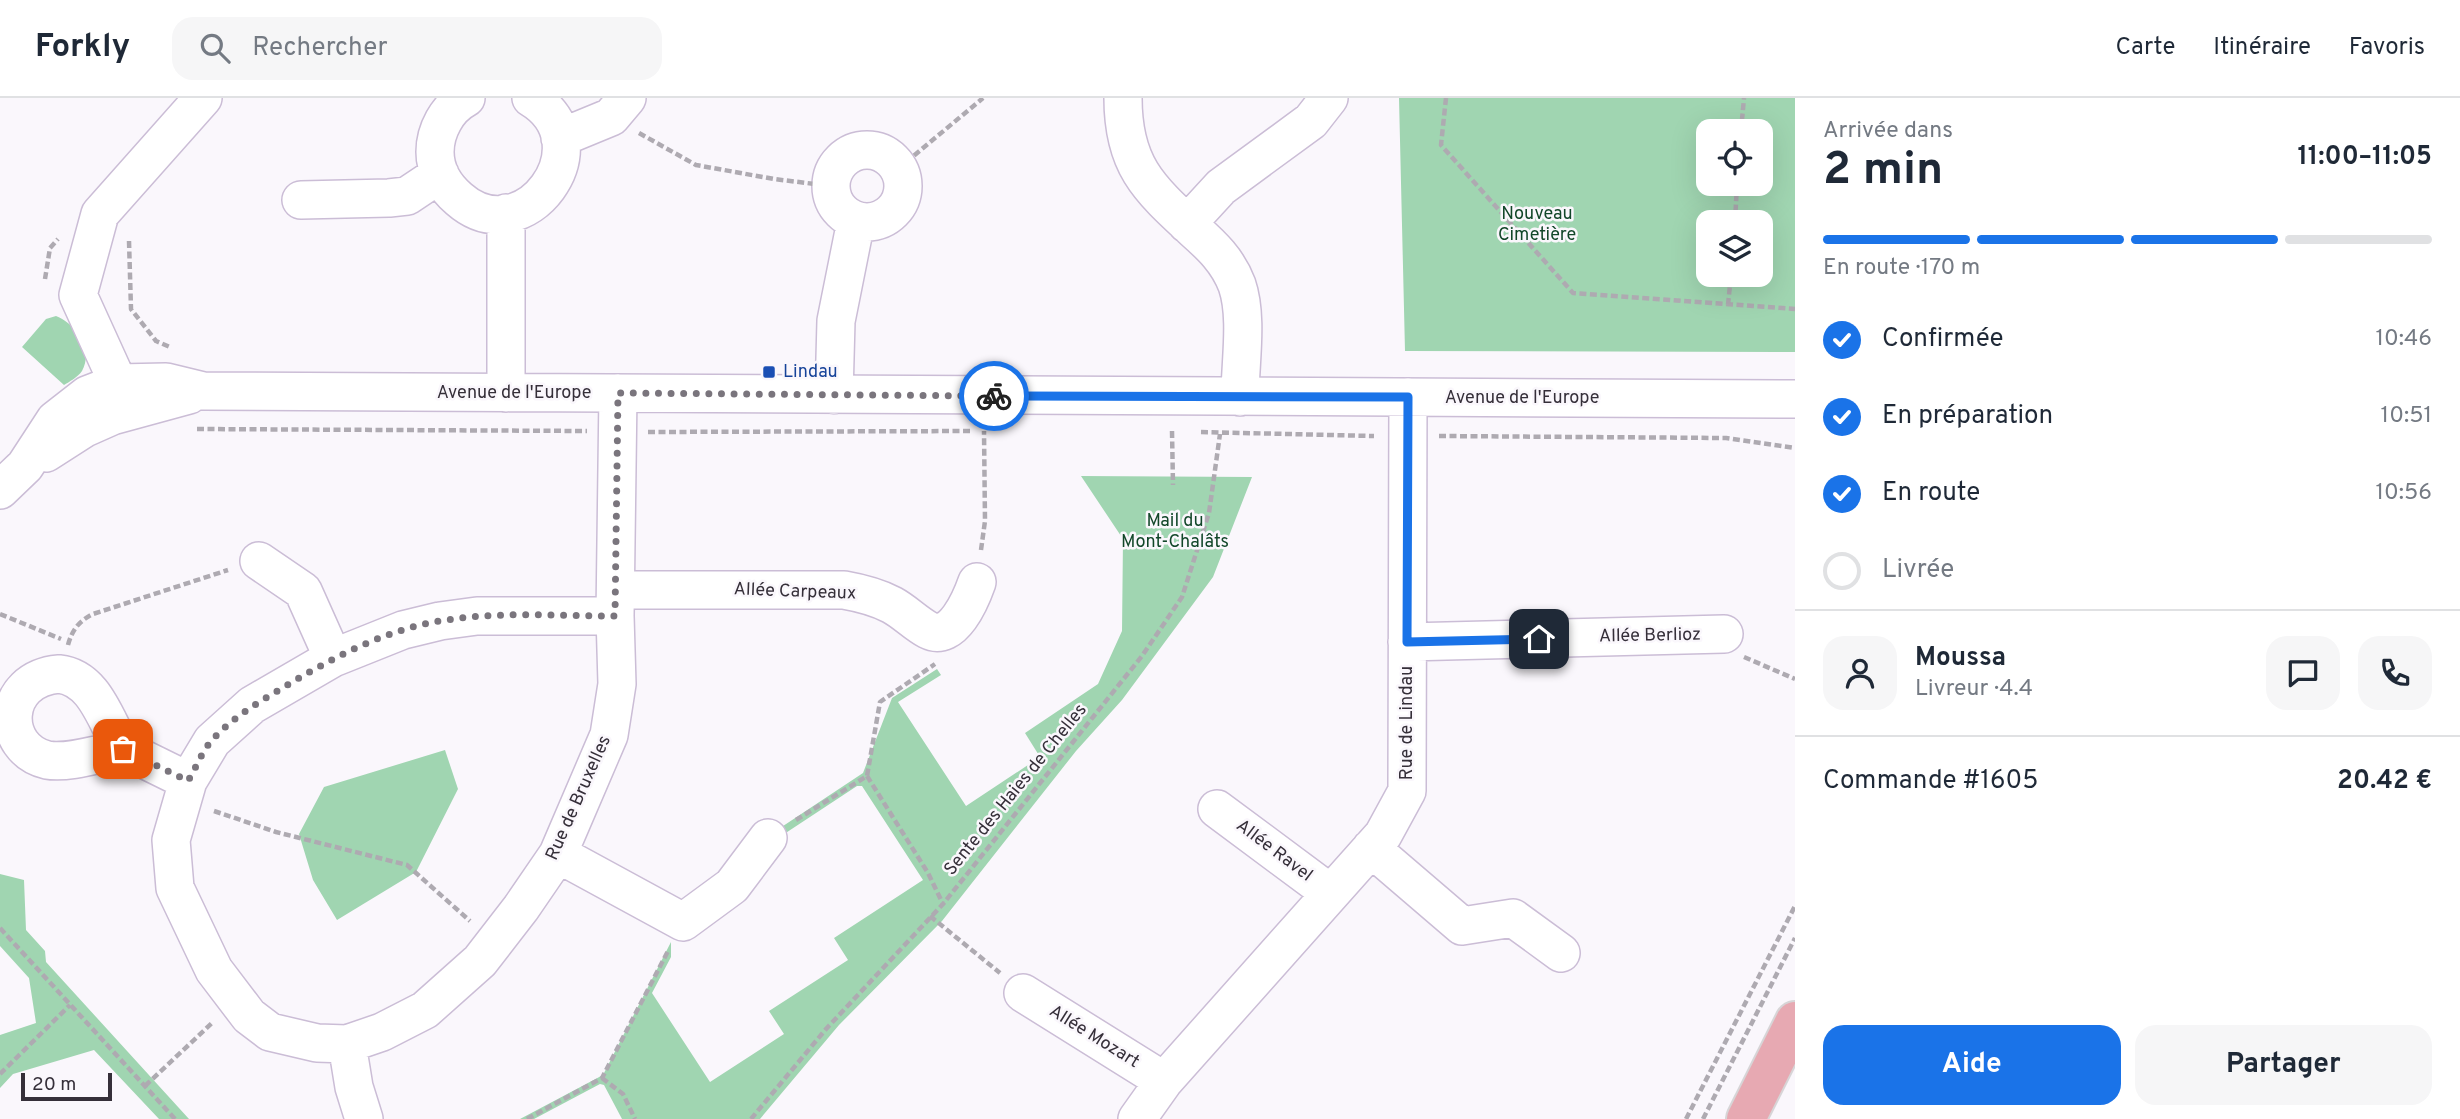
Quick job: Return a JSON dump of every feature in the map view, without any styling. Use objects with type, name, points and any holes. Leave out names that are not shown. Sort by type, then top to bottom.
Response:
[{"type":"main road","points":[[1746,1119],[1795,1021]]},
{"type":"street","points":[[118,383],[78,295],[100,214],[203,98]]},
{"type":"street","points":[[466,98],[447,114],[438,133],[435,153],[440,174],[450,191],[466,205],[485,212],[506,213],[522,209],[538,200],[550,187],[558,172],[560,138],[552,118],[531,98]]},
{"type":"street","points":[[1123,98],[1123,127],[1133,159],[1145,180],[1164,203],[1219,253],[1236,284],[1242,311],[1240,397]]},
{"type":"street","points":[[1187,224],[1222,187],[1311,121],[1329,98]]},
{"type":"street","points":[[560,138],[619,107]]},
{"type":"street","points":[[869,151],[881,154],[891,160],[898,169],[902,193],[890,214],[880,220],[856,220],[838,207],[832,197],[833,174],[847,156],[869,151]]},
{"type":"street","points":[[301,200],[407,196],[440,174]]},
{"type":"street","points":[[506,213],[506,393]]},
{"type":"street","points":[[834,395],[836,321],[856,220]]},
{"type":"street","name":"Avenue de l'Europe","points":[[12,478],[55,420],[87,395],[118,383],[166,382],[203,391],[1794,400]]},
{"type":"street","name":"Avenue de l'Europe","points":[[12,478],[85,428],[112,416],[203,391]]},
{"type":"street","name":"Rue de Bruxelles","points":[[616,603],[440,621],[403,630],[333,658],[252,705],[212,741],[185,791],[171,840],[175,888],[214,970],[249,1016],[270,1032],[317,1044],[347,1044],[382,1032],[425,1010],[480,961],[558,854],[609,735],[617,684],[618,393]]},
{"type":"street","name":"Rue de Lindau","points":[[1137,1119],[1164,1081],[1383,835],[1407,791],[1408,397]]},
{"type":"street","points":[[259,561],[303,591],[333,658]]},
{"type":"street","points":[[939,632],[955,624],[968,606],[977,582]]},
{"type":"street","name":"Allée Carpeaux","points":[[616,603],[844,590],[868,595],[892,605],[930,632],[939,632]]},
{"type":"street","name":"Allée Berlioz","points":[[1407,642],[1724,634]]},
{"type":"street","points":[[123,749],[59,761],[44,759],[30,752],[13,727],[15,698],[64,658],[77,679],[93,696],[123,749],[185,791]]},
{"type":"street","name":"Allée Ravel","points":[[1217,809],[1330,893]]},
{"type":"street","points":[[558,854],[683,922],[732,886],[768,838]]},
{"type":"street","points":[[1371,848],[1462,926],[1513,918],[1561,953]]},
{"type":"street","name":"Allée Mozart","points":[[1023,993],[1164,1081]]},
{"type":"street","points":[[347,1044],[354,1087],[363,1119]]},
{"type":"path","points":[[898,169],[984,98]]},
{"type":"path","points":[[1446,98],[1441,145],[1573,293],[1795,309]]},
{"type":"path","points":[[1742,119],[1744,98]]},
{"type":"path","points":[[619,107],[696,165],[831,186]]},
{"type":"path","points":[[1728,305],[1730,287]]},
{"type":"path","points":[[186,429],[998,431]]},
{"type":"path","points":[[977,582],[985,521],[984,431]]},
{"type":"path","points":[[1159,431],[1184,431]]},
{"type":"path","points":[[1172,431],[1173,485]]},
{"type":"path","points":[[1196,432],[1726,438],[1795,448]]},
{"type":"path","name":"Sente des Haies de Chelles","points":[[751,1119],[826,1030],[943,904],[1142,656],[1182,597],[1209,513],[1220,434]]},
{"type":"path","points":[[0,614],[64,658],[71,634],[81,620],[93,614],[259,561]]},
{"type":"path","points":[[939,632],[935,666],[880,702],[867,776],[928,873],[943,904]]},
{"type":"path","points":[[1724,634],[1744,657],[1795,679]]},
{"type":"path","points":[[768,838],[867,776]]},
{"type":"path","points":[[185,791],[276,832],[407,865],[493,943]]},
{"type":"path","points":[[1686,1119],[1795,906]]},
{"type":"path","points":[[930,916],[1023,993]]},
{"type":"path","points":[[527,1119],[602,1078],[683,922]]},
{"type":"path","points":[[0,928],[175,1119]]},
{"type":"path","points":[[1703,1119],[1795,938]]},
{"type":"path","points":[[145,1086],[235,1000]]},
{"type":"path","points":[[0,1074],[70,1005]]},
{"type":"path","points":[[602,1078],[623,1094],[635,1119]]},
{"type":"green space","name":"Nouveau Cimetière","points":[[1399,98],[1795,98],[1795,352],[1405,351]]},
{"type":"green space","points":[[56,316],[76,331],[86,354],[82,371],[64,385],[22,347],[46,319]]},
{"type":"green space","name":"Mail du Mont-Chalâts","points":[[1081,476],[1252,477],[1213,577],[1122,700],[1076,751],[942,921],[839,1025],[760,1119],[622,1119],[604,1085],[600,1084],[534,1119],[520,1119],[603,1075],[671,942],[671,957],[652,993],[710,1082],[784,1034],[769,1011],[848,960],[834,938],[923,880],[862,786],[857,786],[772,842],[768,836],[863,773],[892,698],[937,669],[941,675],[898,702],[966,806],[1040,757],[1025,733],[1098,684],[1122,631],[1123,539]]},
{"type":"green space","points":[[445,750],[458,789],[416,872],[337,920],[313,880],[299,834],[324,787]]},
{"type":"green space","points":[[0,874],[24,880],[26,930],[45,951],[46,962],[189,1119],[159,1119],[94,1050],[13,1074],[0,1088],[0,1035],[36,1023],[29,978],[0,946]]},
{"type":"way so far","points":[[123,749],[188,781],[212,741],[252,705],[333,658],[364,645],[403,630],[477,616],[615,616],[618,393],[994,396]]},
{"type":"place","name":"Lindau","points":[[769,372]]},
{"type":"route","points":[[994,396],[1408,397],[1407,642],[1539,639]]}]
